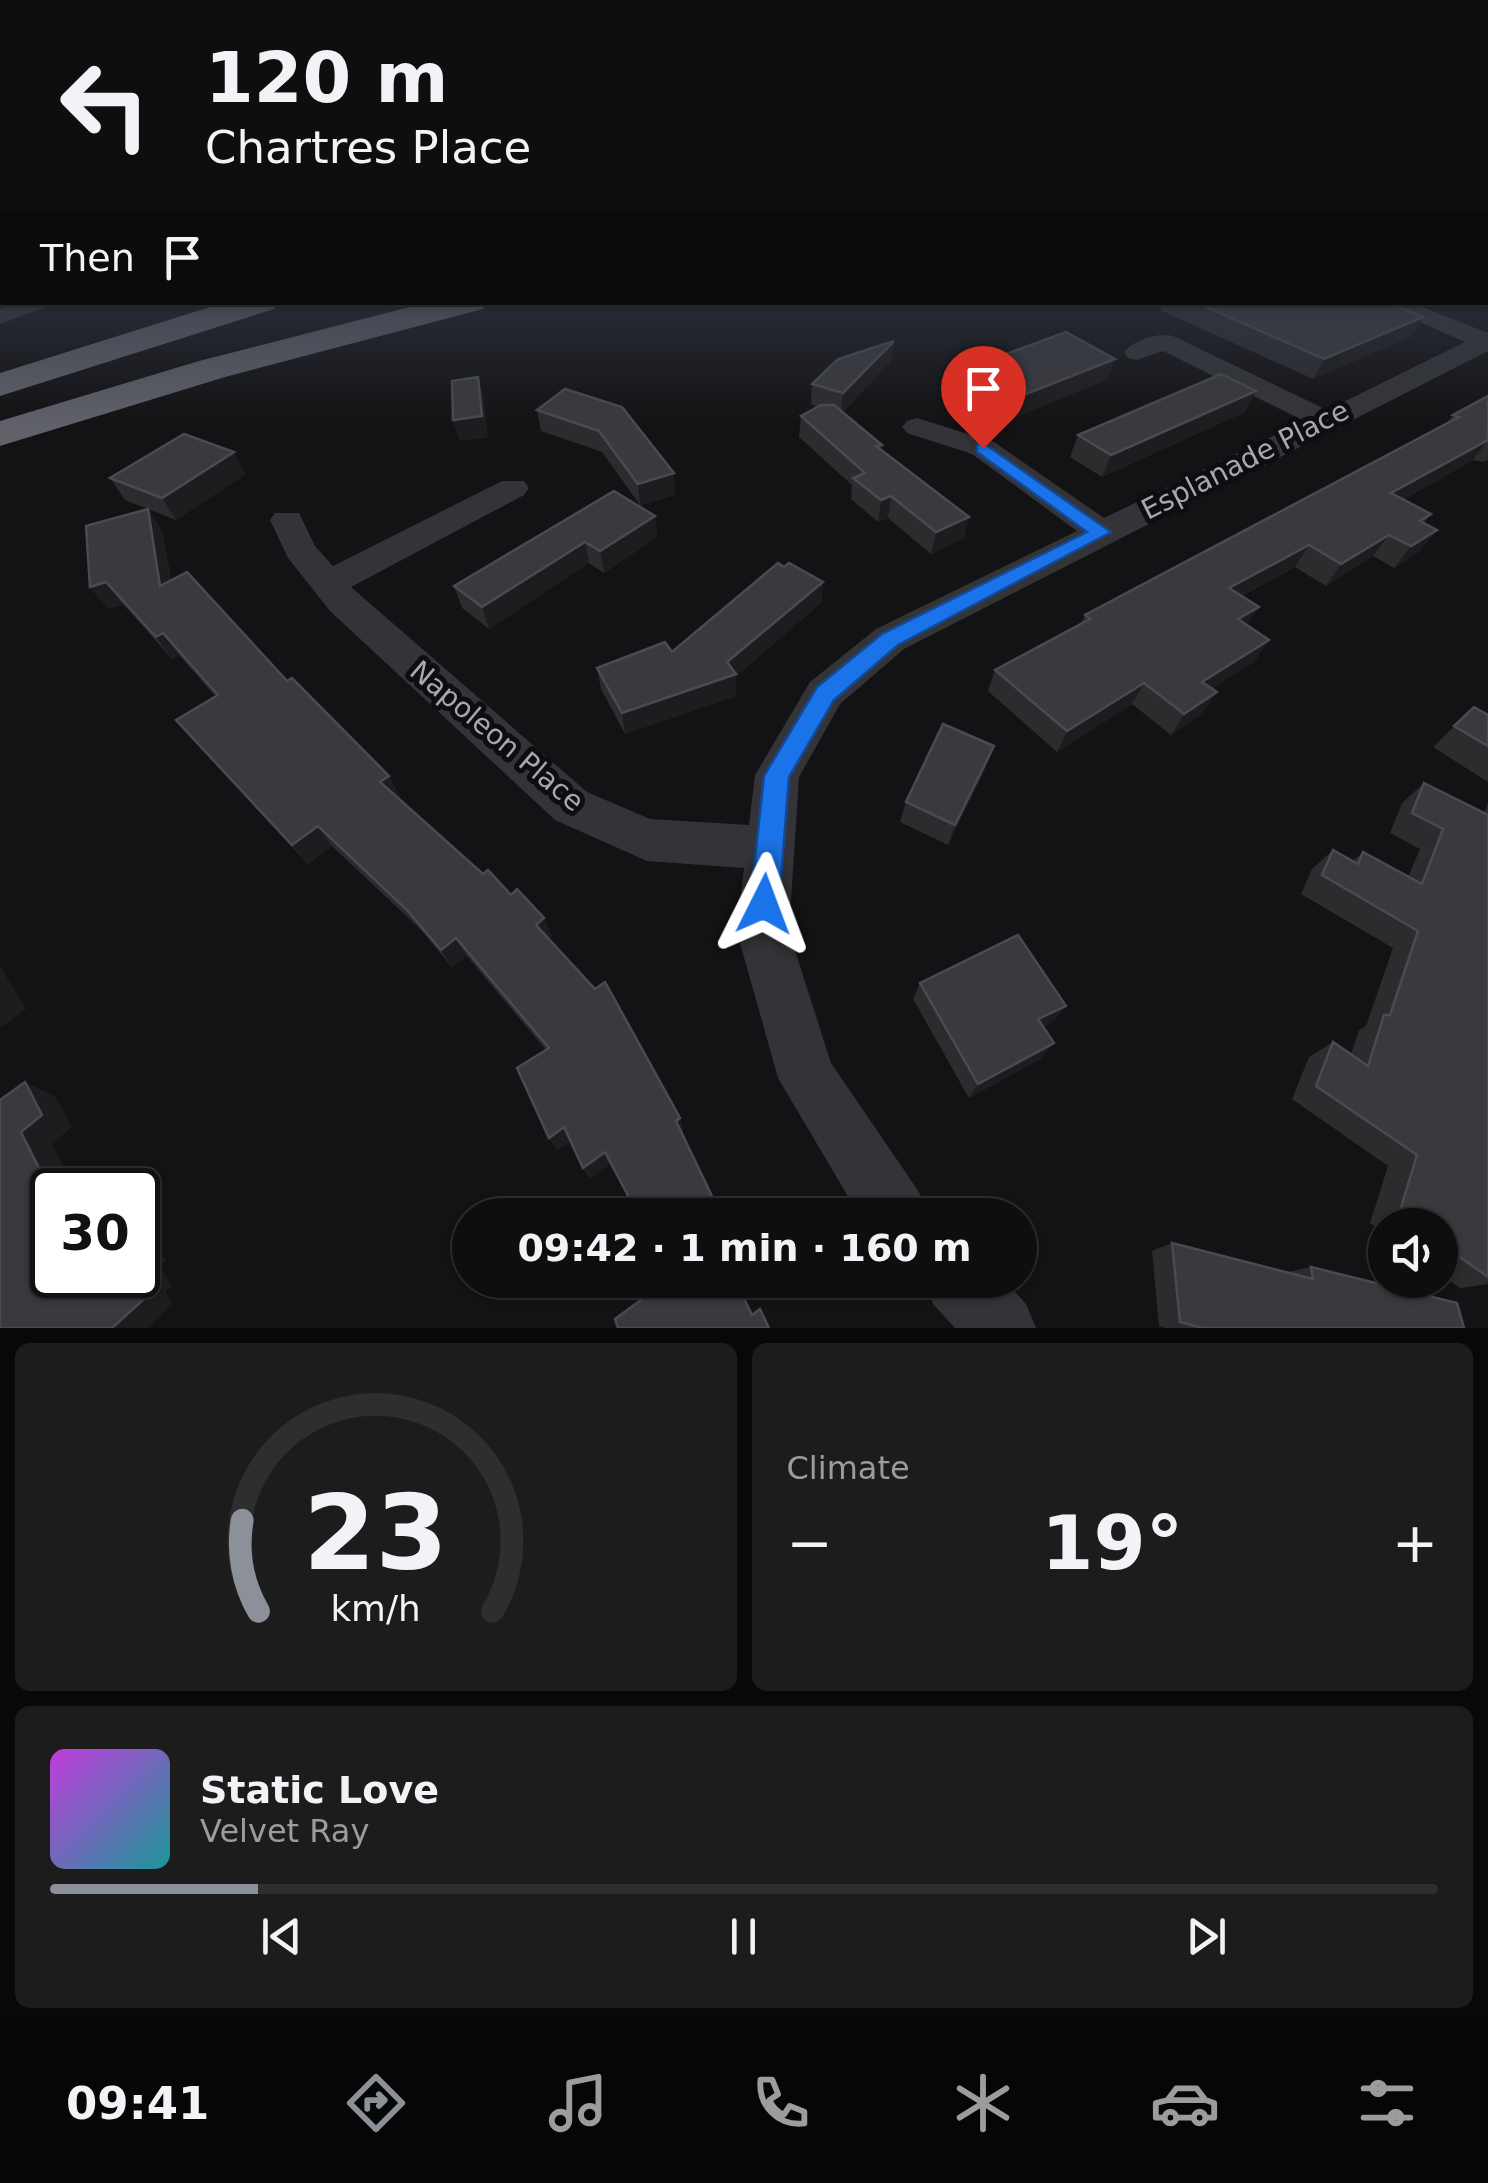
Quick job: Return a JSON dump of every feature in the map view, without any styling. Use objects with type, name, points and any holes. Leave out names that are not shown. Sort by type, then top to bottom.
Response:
[{"type":"highway","points":[[0,364],[196,305]]},
{"type":"highway","points":[[0,385],[272,311],[324,305]]},
{"type":"highway","points":[[0,434],[212,368],[459,305]]},
{"type":"highway","points":[[0,417],[272,311]]},
{"type":"street","points":[[0,317],[38,305]]},
{"type":"street","points":[[1395,305],[1488,341]]},
{"type":"street","points":[[1137,352],[1164,341],[1326,420]]},
{"type":"street","name":"Esplanade Place","points":[[885,1198],[807,1078],[763,932],[767,848],[777,776],[826,693],[890,639],[1488,341]]},
{"type":"street","points":[[917,426],[983,448],[1101,532]]},
{"type":"street","points":[[328,584],[513,488]]},
{"type":"street","name":"Napoleon Place","points":[[287,520],[300,550],[328,584],[570,806],[647,840],[767,848]]},
{"type":"street","points":[[974,1298],[1002,1328]]},
{"type":"building","points":[[1202,305],[1393,305],[1423,317],[1324,359]]},
{"type":"building","points":[[1066,332],[1115,359],[1016,398],[968,368]]},
{"type":"building","points":[[894,341],[843,393],[812,384],[838,359]]},
{"type":"building","points":[[1221,374],[1256,391],[1111,455],[1078,435]]},
{"type":"building","points":[[478,377],[482,416],[453,420],[452,381]]},
{"type":"building","points":[[565,389],[622,407],[674,473],[638,484],[599,431],[537,410]]},
{"type":"building","points":[[1488,396],[1488,440],[1391,493],[1431,514],[1420,521],[1437,530],[1411,546],[1389,535],[1341,564],[1309,545],[1229,588],[1259,607],[1238,619],[1269,640],[1202,682],[1217,692],[1184,714],[1144,683],[1067,731],[995,670],[1090,619],[1085,615],[1459,417],[1453,415]]},
{"type":"building","points":[[821,405],[834,405],[882,445],[876,446],[969,517],[936,532],[891,496],[881,500],[853,478],[865,473],[801,416]]},
{"type":"building","points":[[184,434],[234,452],[162,498],[110,478]]},
{"type":"building","points":[[614,491],[655,516],[600,551],[585,542],[482,607],[454,586]]},
{"type":"building","points":[[148,509],[160,586],[187,572],[287,681],[292,678],[389,776],[380,782],[483,874],[488,870],[511,895],[517,889],[544,918],[536,925],[595,989],[605,982],[680,1118],[676,1121],[713,1198],[629,1198],[605,1152],[583,1168],[564,1127],[549,1138],[517,1068],[549,1048],[456,938],[441,950],[408,911],[318,826],[292,845],[176,720],[218,695],[163,633],[156,637],[106,582],[90,587],[86,526]]},
{"type":"building","points":[[778,563],[784,567],[789,563],[823,582],[727,662],[736,674],[622,713],[597,668],[665,642],[672,652]]},
{"type":"building","points":[[1474,707],[1488,715],[1488,746],[1454,726]]},
{"type":"building","points":[[943,724],[994,746],[955,825],[906,802]]},
{"type":"building","points":[[1424,783],[1488,815],[1488,1277],[1458,1256],[1458,1208],[1401,1208],[1417,1155],[1316,1086],[1333,1042],[1368,1066],[1418,931],[1322,875],[1333,850],[1358,864],[1363,852],[1422,884],[1443,829],[1412,813]]},
{"type":"building","points":[[1018,935],[1066,1006],[1038,1019],[1054,1043],[978,1084],[920,983]]},
{"type":"building","points":[[25,1082],[42,1115],[21,1132],[39,1168],[30,1168],[30,1298],[143,1298],[112,1328],[0,1328],[0,1100]]},
{"type":"building","points":[[1172,1243],[1313,1279],[1311,1267],[1368,1281],[1368,1298],[1437,1298],[1457,1303],[1464,1328],[1202,1328],[1180,1322]]},
{"type":"building","points":[[644,1298],[744,1298],[752,1315],[760,1309],[769,1328],[618,1328],[615,1319]]},
{"type":"route","points":[[764,904],[777,776],[826,693],[890,639],[1101,532],[983,448]]}]
